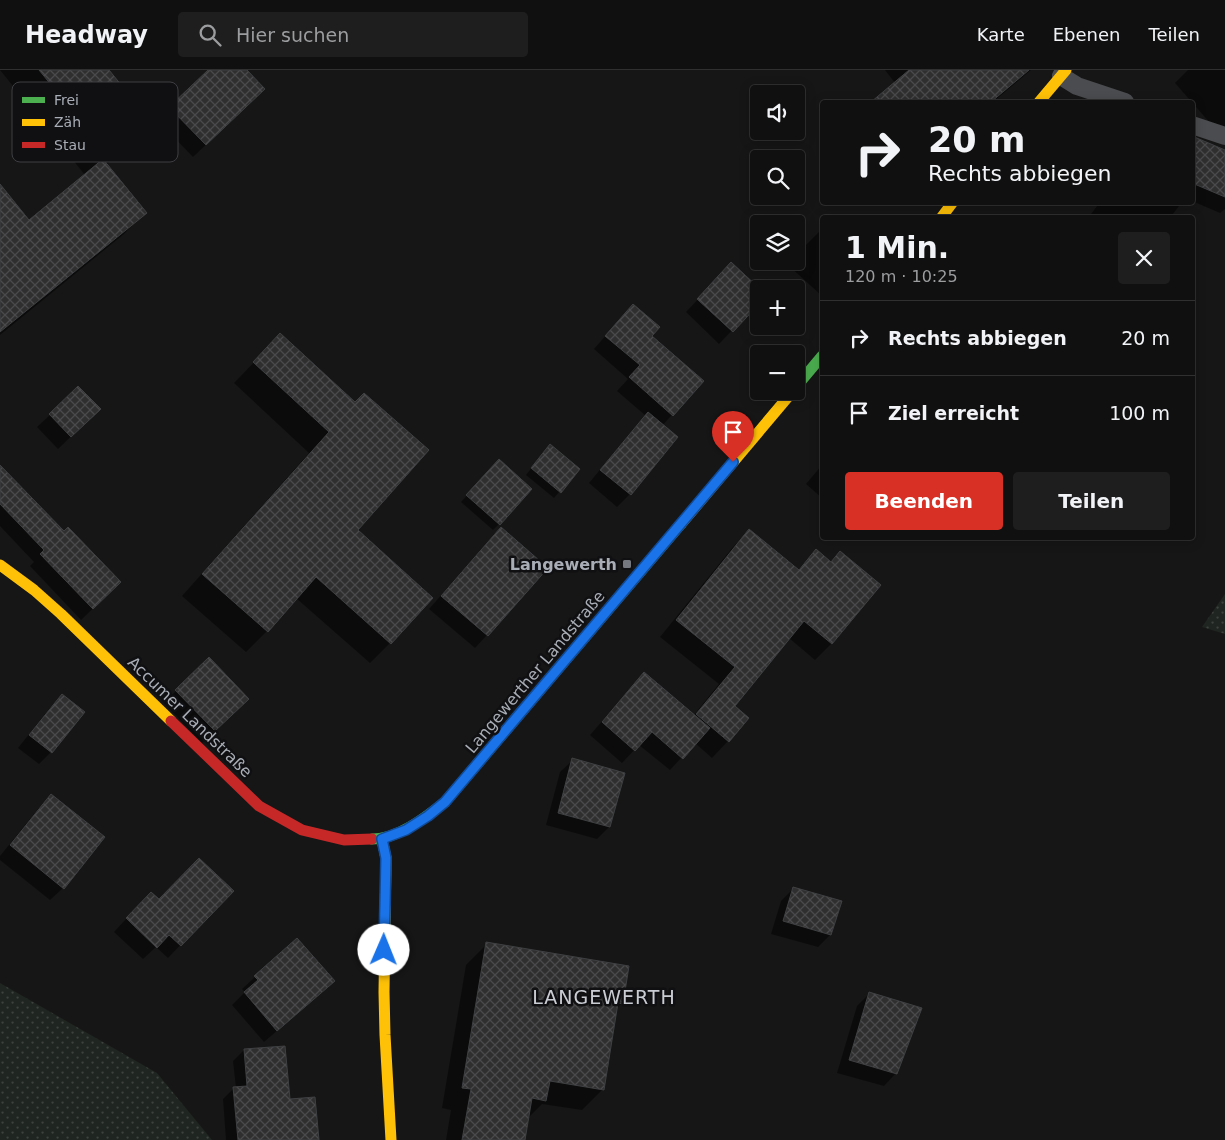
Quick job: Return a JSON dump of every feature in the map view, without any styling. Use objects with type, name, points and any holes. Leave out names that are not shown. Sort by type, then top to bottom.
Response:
[{"type":"main road","points":[[1041,100],[1064,73]]},
{"type":"main road","points":[[943,215],[952,205]]},
{"type":"main road","points":[[805,376],[820,358]]},
{"type":"main road","name":"Langewerther Landstraße","points":[[382,839],[406,830],[445,802],[785,400]]},
{"type":"main road","name":"Accumer Landstraße","points":[[0,565],[34,590],[61,614],[259,806],[302,830],[344,840],[382,839]]},
{"type":"main road","points":[[382,839],[386,858],[384,992],[391,1140]]},
{"type":"lane","points":[[1064,73],[1077,86],[1119,100]]},
{"type":"lane","points":[[1195,126],[1225,136]]},
{"type":"shaded area","points":[[1225,594],[1225,634],[1202,627]]},
{"type":"shaded area","points":[[0,983],[157,1073],[212,1140],[0,1140]]},
{"type":"building","points":[[39,70],[109,70],[119,82],[49,82]]},
{"type":"building","points":[[208,70],[247,70],[265,89],[206,145],[178,116],[178,98]]},
{"type":"building","points":[[909,70],[1029,70],[993,100],[873,100]]},
{"type":"building","points":[[1195,137],[1225,150],[1225,197],[1195,184]]},
{"type":"building","points":[[99,162],[105,162],[147,213],[0,332],[0,184],[29,220]]},
{"type":"building","points":[[731,262],[750,280],[750,314],[733,332],[697,299]]},
{"type":"building","points":[[633,304],[660,327],[652,336],[704,381],[673,416],[629,377],[640,365],[605,336]]},
{"type":"building","points":[[280,333],[355,402],[364,393],[429,450],[358,530],[433,598],[391,644],[316,577],[268,632],[202,574],[329,432],[253,362]]},
{"type":"building","points":[[78,386],[101,409],[71,437],[49,414]]},
{"type":"building","points":[[648,412],[678,437],[631,495],[600,470]]},
{"type":"building","points":[[550,444],[580,469],[561,493],[531,468]]},
{"type":"building","points":[[499,459],[532,489],[500,525],[466,495]]},
{"type":"building","points":[[0,465],[64,531],[68,527],[121,582],[93,609],[40,554],[44,550],[0,504]]},
{"type":"building","points":[[501,527],[548,568],[488,636],[441,596]]},
{"type":"building","points":[[749,529],[799,570],[816,549],[831,562],[840,551],[881,585],[832,644],[804,621],[735,706],[749,718],[729,742],[696,714],[735,667],[676,620]]},
{"type":"building","points":[[209,657],[249,699],[215,731],[175,690]]},
{"type":"building","points":[[644,672],[710,728],[683,759],[652,732],[635,751],[602,722]]},
{"type":"building","points":[[62,694],[85,712],[52,753],[29,735]]},
{"type":"building","points":[[572,758],[625,773],[610,827],[558,813]]},
{"type":"building","points":[[51,794],[105,837],[64,889],[10,845]]},
{"type":"building","points":[[199,858],[234,891],[181,946],[169,935],[157,948],[126,918],[151,892],[159,899]]},
{"type":"building","points":[[793,887],[842,901],[831,935],[783,921]]},
{"type":"building","points":[[297,938],[335,981],[277,1031],[244,992],[258,980],[254,976]]},
{"type":"building","points":[[486,942],[629,966],[623,1004],[618,1003],[604,1090],[550,1081],[546,1101],[532,1098],[525,1140],[462,1140],[471,1089],[462,1088]]},
{"type":"building","points":[[869,992],[922,1008],[897,1074],[849,1060]]},
{"type":"building","points":[[285,1046],[290,1099],[315,1097],[319,1140],[238,1140],[233,1087],[247,1086],[244,1049]]},
{"type":"traffic: fast","points":[[805,376],[820,358]]},
{"type":"traffic: fast","points":[[372,839],[401,832],[420,821],[445,802],[681,524]]},
{"type":"traffic: slow","points":[[1041,100],[1066,70]]},
{"type":"traffic: slow","points":[[943,215],[951,205]]},
{"type":"traffic: slow","points":[[681,524],[785,400]]},
{"type":"traffic: slow","points":[[0,565],[34,590],[61,614],[171,721]]},
{"type":"traffic: slow","points":[[382,839],[386,858],[384,992],[391,1140]]},
{"type":"traffic: jam","points":[[171,721],[259,806],[302,830],[344,840],[372,839]]},
{"type":"place","name":"Langewerth","points":[[627,564]]},
{"type":"district","name":"LANGEWERTH","points":[[604,997]]},
{"type":"route","points":[[384,950],[386,858],[382,839],[406,830],[445,802],[733,462]]}]
